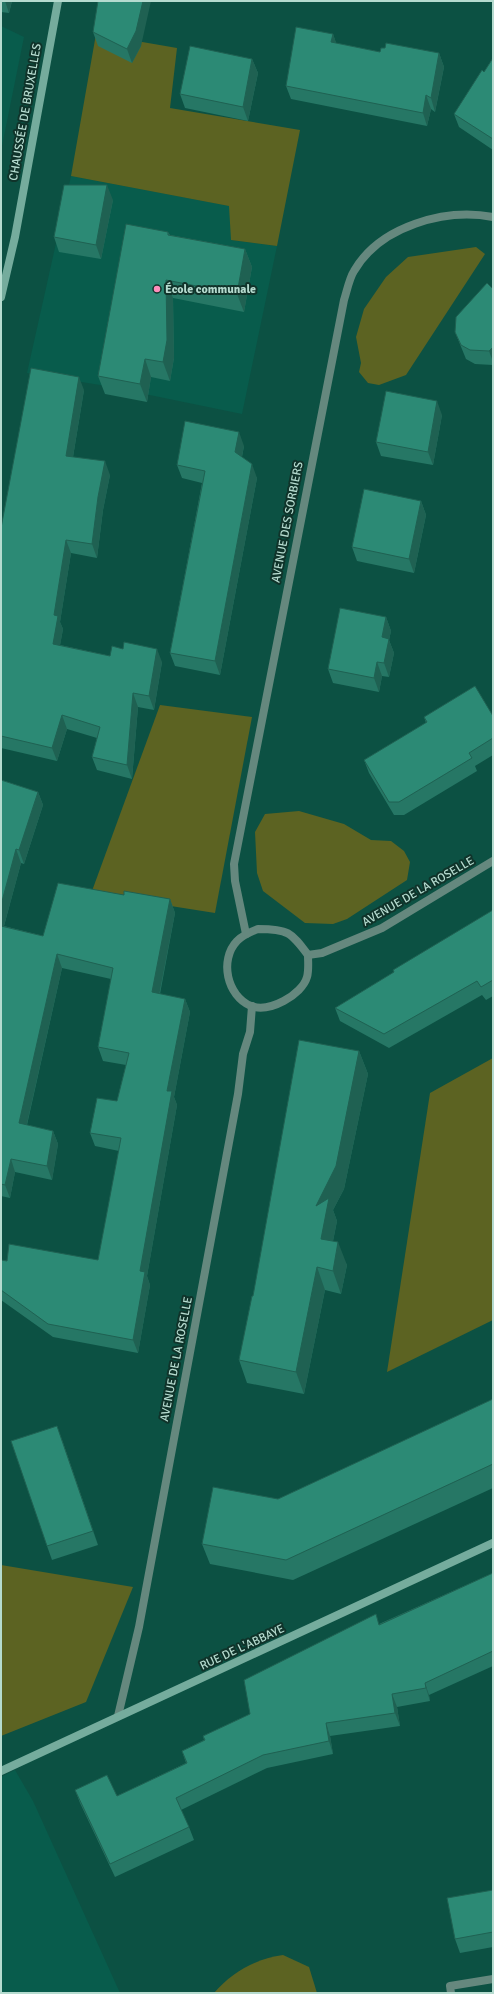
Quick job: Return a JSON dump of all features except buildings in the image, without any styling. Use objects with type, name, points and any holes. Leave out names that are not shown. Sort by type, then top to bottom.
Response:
[{"type":"street","name":"CHAUSSÉE DE BRUXELLES","points":[[1,297],[16,230],[58,1]]},
{"type":"street","name":"AVENUE DES SORBIERS","points":[[246,934],[235,882],[234,864],[344,300],[354,271],[369,253],[392,235],[420,222],[447,215],[476,214],[493,217]]},
{"type":"street","name":"AVENUE DE LA ROSELLE","points":[[308,955],[322,953],[382,928],[493,861]]},
{"type":"street","points":[[278,928],[293,935],[308,955],[307,978],[298,992],[278,1005],[252,1006],[241,999],[233,989],[228,978],[227,965],[230,953],[236,942],[246,934],[258,929],[278,928]]},
{"type":"street","name":"AVENUE DE LA ROSELLE","points":[[118,1716],[139,1627],[238,1094],[243,1054],[250,1032],[252,1006]]},
{"type":"street","name":"RUE DE L'ABBAYE","points":[[1,1771],[493,1543]]},
{"type":"street","points":[[452,1993],[450,1986],[493,1979]]},
{"type":"shaded area","points":[[1,26],[24,37],[1,151]]},
{"type":"shaded area","points":[[96,34],[177,48],[170,108],[300,130],[277,246],[231,240],[229,206],[71,176]]},
{"type":"shaded area","name":"École communale","points":[[71,176],[230,206],[231,240],[277,246],[242,414],[106,386],[27,373]]},
{"type":"shaded area","points":[[476,247],[485,254],[406,375],[379,385],[368,383],[359,372],[361,363],[356,337],[364,309],[386,277],[408,257]]},
{"type":"shaded area","points":[[160,705],[252,717],[215,913],[139,901],[92,891]]},
{"type":"shaded area","points":[[299,811],[344,824],[371,840],[391,841],[404,851],[410,862],[407,880],[347,919],[333,924],[305,923],[263,891],[257,873],[255,832],[265,814]]},
{"type":"shaded area","points":[[493,1058],[493,1320],[387,1372],[430,1093]]},
{"type":"shaded area","points":[[1,1565],[133,1587],[86,1702],[1,1736]]},
{"type":"shaded area","points":[[15,1770],[33,1801],[120,1993],[1,1993],[1,1777]]},
{"type":"shaded area","points":[[283,1955],[309,1967],[317,1993],[214,1993],[236,1973],[254,1963]]},
{"type":"place","name":"École communale","points":[[157,289]]}]
